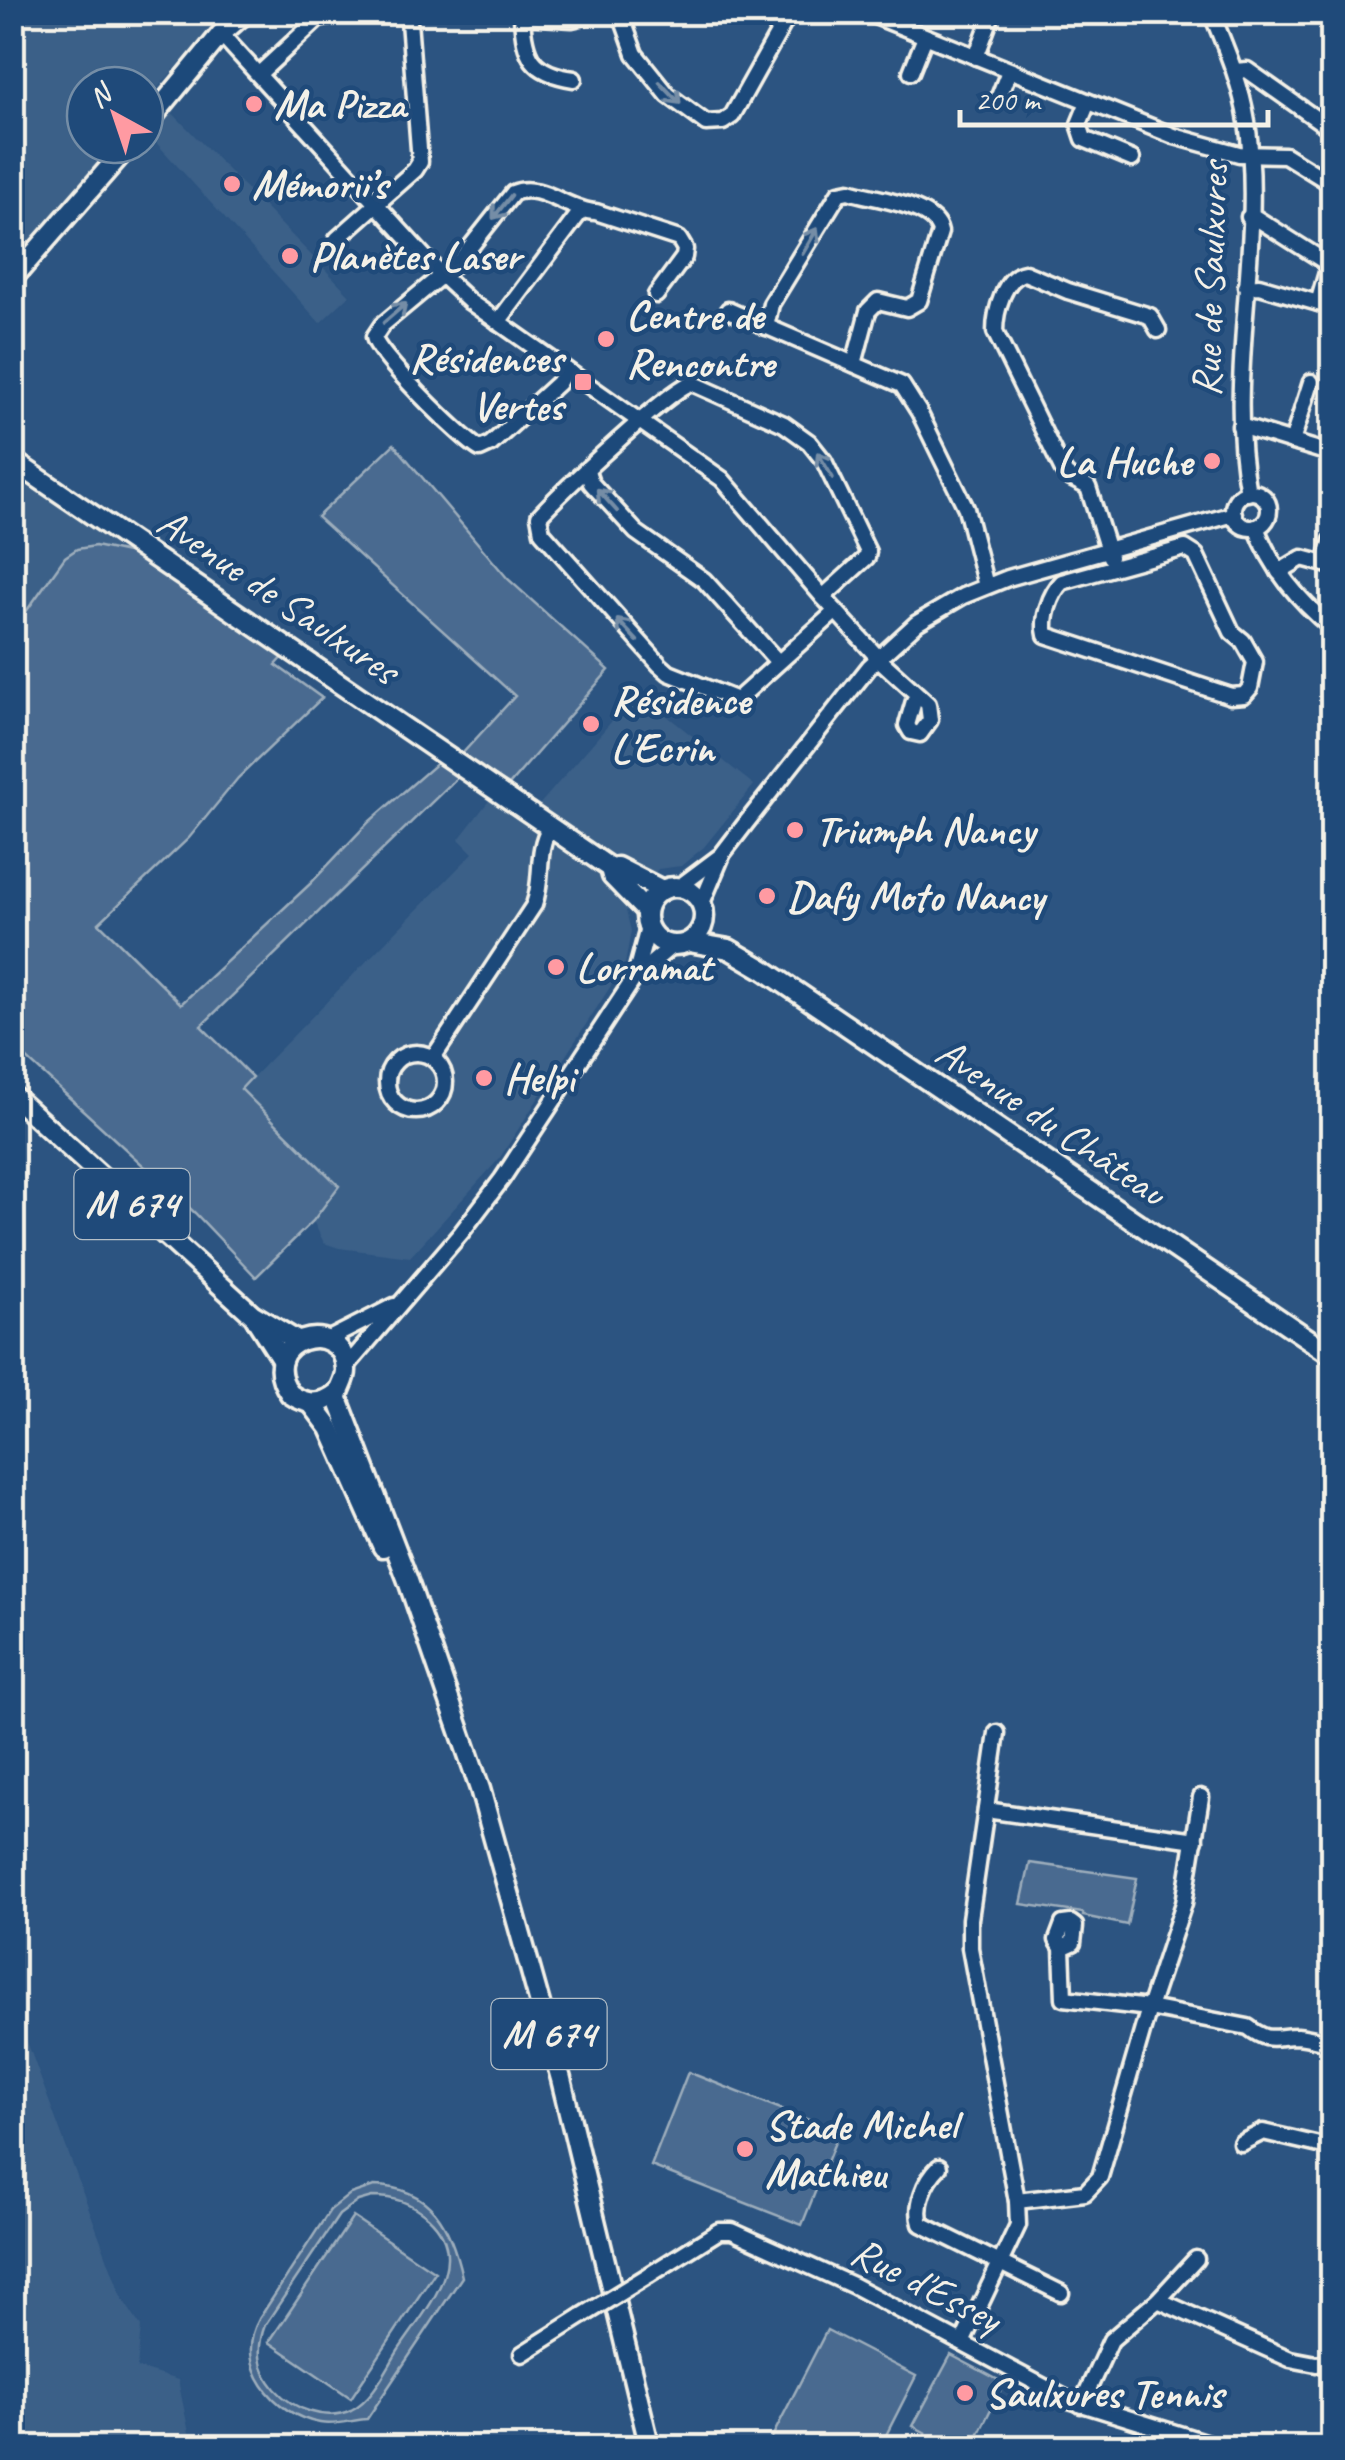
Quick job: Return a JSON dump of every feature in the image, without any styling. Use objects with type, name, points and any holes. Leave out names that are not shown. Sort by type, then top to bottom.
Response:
[{"type":"main road","points":[[165,96],[246,12]]},
{"type":"main road","points":[[165,100],[180,81]]},
{"type":"main road","points":[[12,264],[98,165]]},
{"type":"main road","points":[[12,278],[112,165]]},
{"type":"main road","points":[[47,239],[72,204],[76,188]]},
{"type":"main road","name":"Avenue de Saulxures","points":[[12,460],[550,827]]},
{"type":"main road","points":[[550,827],[610,868],[661,942],[681,944],[702,928],[703,910],[688,890],[610,868]]},
{"type":"main road","points":[[647,920],[654,895],[670,888]]},
{"type":"main road","name":"Avenue du Château","points":[[703,910],[730,949],[1332,1355]]},
{"type":"main road","name":"Avenue du Château","points":[[681,944],[730,949]]},
{"type":"main road","name":"M 674","points":[[12,1095],[252,1314],[297,1341]]},
{"type":"main road","name":"M 674","points":[[252,1314],[282,1360]]},
{"type":"main road","points":[[327,1340],[343,1356],[343,1385],[330,1399],[311,1403],[290,1394],[283,1384],[282,1360],[297,1341],[327,1340]]},
{"type":"main road","name":"M 674","points":[[337,1393],[407,1578],[422,1629]]},
{"type":"main road","name":"M 674","points":[[311,1403],[330,1428],[422,1629],[465,1742],[584,2169],[650,2448]]},
{"type":"street","points":[[259,74],[318,19],[358,12]]},
{"type":"street","points":[[333,252],[337,239],[415,170],[422,156],[410,21],[404,12]]},
{"type":"street","points":[[574,79],[554,76],[531,59],[525,50],[522,14],[572,19],[603,12]]},
{"type":"street","points":[[620,12],[635,54],[668,95],[706,123],[716,124],[732,116],[790,12]]},
{"type":"street","points":[[865,12],[1174,136],[1250,154],[1285,154],[1332,184]]},
{"type":"street","points":[[976,57],[993,12]]},
{"type":"street","name":"Rue de Saulxures","points":[[1211,12],[1235,71],[1248,126],[1249,216],[1240,426],[1248,493]]},
{"type":"street","points":[[221,34],[440,274],[498,322],[722,478],[823,597],[919,697]]},
{"type":"street","points":[[911,72],[925,37]]},
{"type":"street","points":[[1235,71],[1248,70],[1332,130]]},
{"type":"street","points":[[998,99],[1009,71]]},
{"type":"street","points":[[1088,102],[1080,124],[1084,139],[1132,159]]},
{"type":"street","points":[[566,370],[558,383],[491,444],[480,449],[374,344],[376,332],[460,260],[512,193],[525,188],[566,202],[581,212],[596,212],[679,239],[684,257],[656,295]]},
{"type":"street","points":[[766,326],[771,304],[839,193],[849,192],[928,214],[939,225],[940,232],[919,300],[907,308],[878,301],[868,311],[854,364]]},
{"type":"street","points":[[498,322],[581,212]]},
{"type":"street","points":[[1246,287],[1259,286],[1325,305],[1328,269],[1324,261],[1249,216]]},
{"type":"street","points":[[1113,568],[1088,487],[1064,474],[995,332],[996,322],[1010,280],[1025,274],[1150,316],[1158,330]]},
{"type":"street","points":[[728,310],[907,391],[966,508],[986,586]]},
{"type":"street","points":[[1292,442],[1311,382]]},
{"type":"street","points":[[823,597],[867,558],[868,552],[824,461],[809,442],[784,424],[692,383],[677,389],[640,421],[539,516],[542,532],[660,665],[669,673],[736,700],[836,611]]},
{"type":"street","points":[[1240,426],[1332,454]]},
{"type":"street","points":[[587,471],[591,482],[636,532],[704,580],[778,662]]},
{"type":"street","points":[[1248,493],[1261,495],[1268,504],[1266,520],[1256,527],[1244,526],[1234,514],[1236,502],[1248,493]]},
{"type":"street","points":[[670,888],[723,853],[878,657],[934,613],[986,586],[1234,514]]},
{"type":"street","points":[[1256,527],[1279,572],[1332,628]]},
{"type":"street","points":[[1279,572],[1302,558],[1329,565],[1332,540]]},
{"type":"street","points":[[1185,548],[1194,552],[1232,632],[1244,641],[1255,662],[1248,692],[1241,697],[1231,696],[1046,635],[1044,622],[1058,586],[1113,568],[1185,548]]},
{"type":"street","points":[[432,1058],[534,904],[539,892],[541,843],[550,827]]},
{"type":"street","points":[[703,910],[723,853]]},
{"type":"street","points":[[635,977],[647,920]]},
{"type":"street","points":[[346,1366],[451,1245],[502,1179],[635,977],[681,944]]},
{"type":"street","points":[[418,1053],[432,1058],[445,1078],[439,1100],[419,1111],[396,1104],[387,1083],[396,1061],[418,1053]]},
{"type":"street","points":[[327,1340],[399,1303]]},
{"type":"street","points":[[962,2343],[1018,2225],[1017,2201],[970,1948],[970,1919],[997,1733]]},
{"type":"street","points":[[1017,2201],[1085,2193],[1100,2177],[1184,1903],[1201,1798]]},
{"type":"street","points":[[986,1810],[1195,1840]]},
{"type":"street","points":[[1062,1948],[1064,1998],[1149,2008],[1248,2027],[1259,2036],[1281,2040],[1294,2036],[1332,2043]]},
{"type":"street","points":[[1240,2143],[1263,2132],[1332,2148]]},
{"type":"street","points":[[939,2166],[929,2176],[917,2212],[921,2224],[1061,2294]]},
{"type":"street","name":"Rue d'Essey","points":[[522,2354],[710,2236],[732,2231],[854,2286],[1082,2405],[1224,2448]]},
{"type":"street","points":[[1082,2405],[1110,2340],[1158,2300],[1196,2259]]},
{"type":"street","points":[[1158,2300],[1290,2359],[1332,2363]]},
{"type":"shaded area","points":[[13,13],[225,13],[165,80],[165,65],[65,65],[65,165],[126,165],[13,294]]},
{"type":"shaded area","points":[[165,105],[350,295],[320,323],[165,152]]},
{"type":"shaded area","points":[[394,444],[508,579],[609,670],[509,785],[461,755],[515,696],[317,517]]},
{"type":"shaded area","points":[[13,451],[127,530],[112,550],[85,547],[65,557],[13,630]]},
{"type":"shaded area","points":[[95,546],[142,556],[286,654],[276,665],[322,698],[238,778],[189,838],[99,923],[181,1004],[310,884],[369,822],[439,761],[460,775],[201,1026],[252,1077],[241,1089],[339,1186],[313,1221],[256,1277],[195,1213],[13,1046],[13,630],[65,557],[77,549]]},
{"type":"shaded area","points":[[637,692],[754,785],[704,847],[681,866],[658,869],[626,911],[631,931],[625,964],[499,1159],[410,1257],[324,1243],[313,1221],[325,1200],[241,1089],[473,853],[459,839],[491,798],[499,798],[527,819]]},
{"type":"shaded area","points":[[1030,1863],[1137,1878],[1127,1925],[1083,1913],[1021,1904]]},
{"type":"shaded area","points":[[12,2001],[122,2298],[141,2327],[137,2368],[178,2380],[192,2447],[13,2447]]},
{"type":"shaded area","name":"Stade Michel Mathieu","points":[[688,2072],[839,2132],[802,2225],[651,2166]]},
{"type":"shaded area","points":[[374,2186],[394,2188],[424,2202],[445,2226],[462,2277],[367,2419],[320,2423],[287,2410],[262,2385],[251,2354],[252,2336],[330,2210],[350,2194]],"holes":[[[380,2197],[402,2201],[428,2217],[441,2233],[447,2250],[446,2268],[431,2302],[366,2399],[341,2413],[310,2412],[282,2396],[265,2374],[260,2351],[265,2325],[339,2215],[358,2201]]]},
{"type":"shaded area","points":[[353,2217],[435,2272],[351,2398],[269,2342]]},
{"type":"shaded area","points":[[827,2330],[916,2376],[880,2447],[767,2447]]},
{"type":"shaded area","name":"Saulxures Tennis","points":[[951,2355],[1004,2383],[972,2447],[918,2447],[926,2433],[913,2426]]},
{"type":"place","name":"Ma Pizza","points":[[254,104]]},
{"type":"place","name":"Mémorii’s","points":[[232,184]]},
{"type":"place","name":"Planètes Laser","points":[[290,256]]},
{"type":"place","name":"Centre de Rencontre","points":[[606,339]]},
{"type":"place","name":"Résidences Vertes","points":[[583,382]]},
{"type":"place","name":"La Huche","points":[[1212,461]]},
{"type":"place","name":"Résidence L'Ecrin","points":[[591,724]]},
{"type":"place","name":"Triumph Nancy","points":[[795,830]]},
{"type":"place","name":"Dafy Moto Nancy","points":[[767,896]]},
{"type":"place","name":"Lorramat","points":[[556,967]]},
{"type":"place","name":"Helpi","points":[[484,1078]]},
{"type":"place","name":"Stade Michel Mathieu","points":[[745,2149]]},
{"type":"place","name":"Saulxures Tennis","points":[[965,2393]]}]
